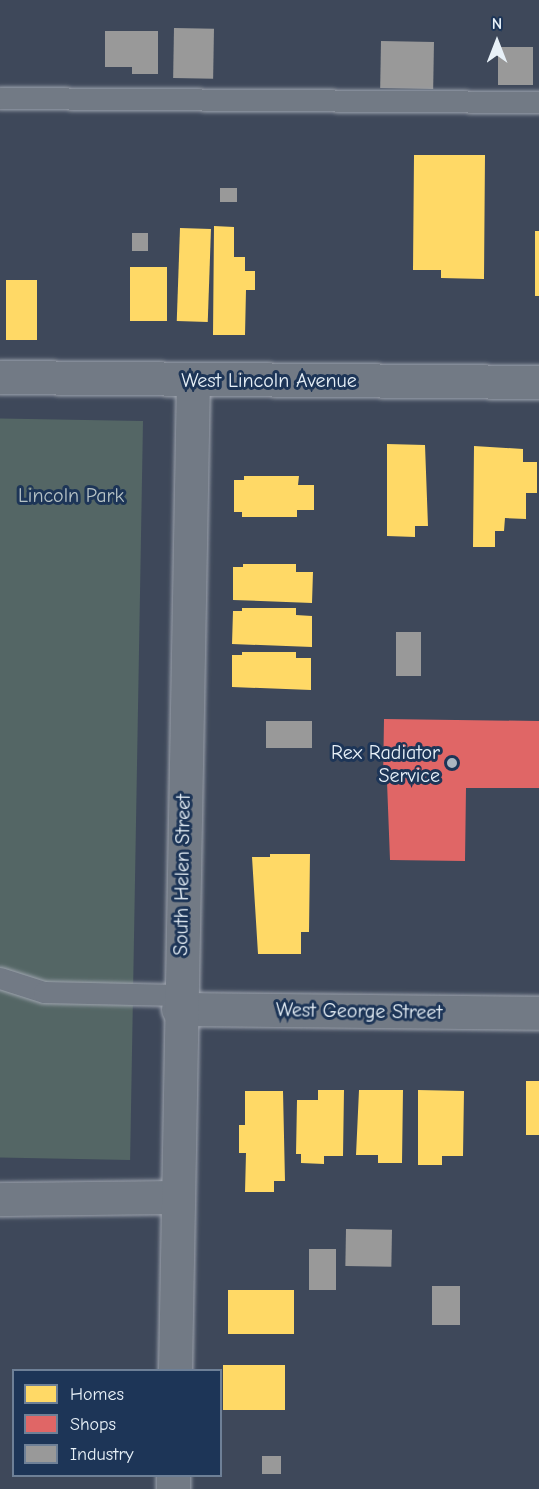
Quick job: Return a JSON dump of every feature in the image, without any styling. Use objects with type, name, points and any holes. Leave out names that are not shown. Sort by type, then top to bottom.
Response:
[{"type":"street","name":"West Lincoln Avenue","points":[[0,377],[539,382]]},
{"type":"street","name":"South Helen Street","points":[[175,1369],[179,1002],[193,380]]},
{"type":"street","name":"West George Street","points":[[179,1002],[539,1013]]},
{"type":"street","points":[[0,1199],[176,1197]]},
{"type":"lane","points":[[0,98],[539,102]]},
{"type":"lane","points":[[0,978],[44,992],[179,1002]]},
{"type":"green space","name":"Lincoln Park","points":[[0,419],[143,421],[130,1160],[0,1158]]},
{"type":"building: Homes","points":[[414,155],[485,155],[484,279],[441,278],[441,270],[413,270]]},
{"type":"building: Homes","points":[[214,226],[234,227],[234,257],[245,257],[245,271],[255,271],[255,290],[246,290],[245,335],[213,335]]},
{"type":"building: Homes","points":[[180,228],[211,229],[208,322],[177,321]]},
{"type":"building: Homes","points":[[535,231],[539,231],[539,296],[535,296]]},
{"type":"building: Homes","points":[[130,267],[167,267],[167,321],[130,321]]},
{"type":"building: Homes","points":[[6,280],[37,280],[37,340],[6,340]]},
{"type":"building: Homes","points":[[387,444],[425,445],[428,526],[415,526],[415,537],[387,536]]},
{"type":"building: Homes","points":[[474,446],[523,449],[523,462],[537,462],[537,493],[526,493],[526,519],[505,518],[504,531],[495,531],[495,547],[473,547]]},
{"type":"building: Homes","points":[[244,476],[299,476],[298,485],[314,485],[314,510],[297,510],[297,517],[242,517],[242,512],[234,512],[234,480],[244,480]]},
{"type":"building: Homes","points":[[243,564],[296,564],[296,572],[313,572],[312,603],[233,600],[233,567],[243,567]]},
{"type":"building: Homes","points":[[242,608],[296,608],[296,615],[312,616],[312,647],[232,644],[233,611],[242,611]]},
{"type":"building: Homes","points":[[242,652],[296,652],[296,658],[311,658],[311,690],[232,687],[232,655],[242,655]]},
{"type":"building: Homes","points":[[270,854],[310,854],[309,932],[301,932],[301,954],[258,954],[252,857],[270,857]]},
{"type":"building: Homes","points":[[526,1081],[539,1081],[539,1135],[526,1135]]},
{"type":"building: Homes","points":[[318,1090],[344,1090],[343,1156],[324,1156],[324,1164],[301,1163],[301,1154],[296,1154],[297,1100],[318,1100]]},
{"type":"building: Homes","points":[[359,1090],[403,1090],[402,1163],[378,1163],[378,1155],[356,1155]]},
{"type":"building: Homes","points":[[418,1090],[464,1091],[463,1156],[442,1156],[442,1165],[418,1165]]},
{"type":"building: Homes","points":[[245,1091],[283,1091],[285,1181],[274,1181],[274,1192],[245,1192],[246,1153],[239,1153],[239,1125],[245,1125]]},
{"type":"building: Homes","points":[[228,1290],[294,1290],[294,1334],[228,1334]]},
{"type":"building: Homes","points":[[223,1365],[285,1365],[285,1410],[223,1410]]},
{"type":"building: Shops","points":[[384,719],[539,721],[539,788],[466,788],[465,861],[390,860],[387,782],[383,782]]},
{"type":"building: Industry","points":[[174,28],[214,29],[213,79],[173,78]]},
{"type":"building: Industry","points":[[105,31],[158,31],[158,74],[132,74],[132,67],[105,67]]},
{"type":"building: Industry","points":[[381,41],[434,42],[433,89],[380,88]]},
{"type":"building: Industry","points":[[498,47],[533,47],[533,85],[498,85]]},
{"type":"building: Industry","points":[[220,188],[237,188],[237,202],[220,202]]},
{"type":"building: Industry","points":[[132,233],[148,233],[148,251],[132,251]]},
{"type":"building: Industry","points":[[396,632],[421,632],[421,676],[396,676]]},
{"type":"building: Industry","points":[[266,721],[312,721],[312,748],[266,748]]},
{"type":"building: Industry","points":[[346,1229],[392,1230],[391,1267],[345,1266]]},
{"type":"building: Industry","points":[[309,1249],[336,1249],[336,1290],[309,1290]]},
{"type":"building: Industry","points":[[432,1286],[460,1286],[460,1325],[432,1325]]},
{"type":"building: Industry","points":[[262,1456],[281,1456],[281,1474],[262,1474]]},
{"type":"place","name":"Rex Radiator Service","points":[[452,763]]}]
